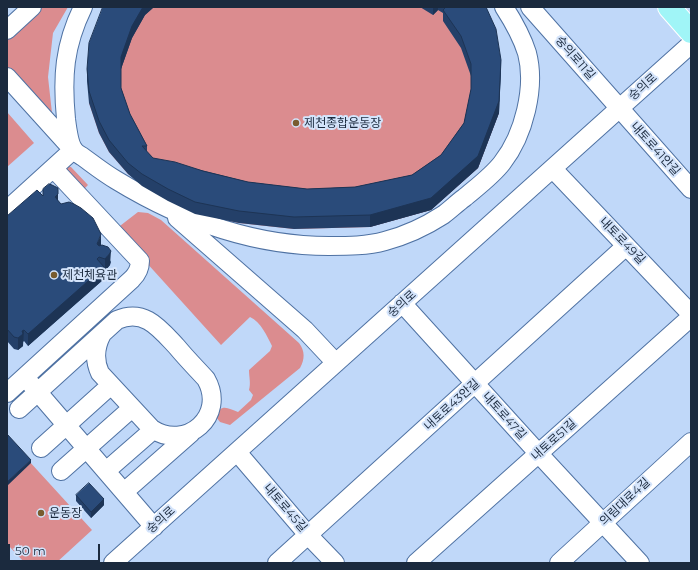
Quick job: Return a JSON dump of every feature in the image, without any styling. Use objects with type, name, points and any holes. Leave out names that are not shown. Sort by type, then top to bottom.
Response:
[{"type":"main road","points":[[669,7],[691,32]]},
{"type":"street","points":[[7,30],[32,7]]},
{"type":"street","points":[[73,150],[67,128],[64,83],[65,66],[71,35],[83,7]]},
{"type":"street","points":[[7,77],[73,150],[101,171],[132,190],[165,207],[196,221],[248,236],[285,243],[320,246],[354,246],[384,241],[417,229],[443,215],[480,185],[502,163],[518,135],[527,109],[530,71],[527,54],[512,20],[504,7]]},
{"type":"street","name":"숭의로11길","points":[[530,7],[619,109]]},
{"type":"street","name":"숭의로","points":[[113,563],[691,44]]},
{"type":"street","name":"내토로41안길","points":[[619,109],[691,189]]},
{"type":"street","points":[[7,210],[73,150]]},
{"type":"street","points":[[7,393],[132,279],[136,275],[140,266],[140,261],[53,168]]},
{"type":"street","name":"내토로49길","points":[[553,168],[691,315]]},
{"type":"street","points":[[165,207],[305,330],[336,363]]},
{"type":"street","name":"내토로43안길","points":[[277,563],[626,246]]},
{"type":"street","name":"내토로47길","points":[[402,303],[640,563]]},
{"type":"street","name":"내토로51길","points":[[416,563],[539,454],[691,315]]},
{"type":"street","points":[[19,409],[117,320],[130,316],[146,319],[157,326],[201,374],[210,387],[212,402],[206,418],[202,423],[124,492]]},
{"type":"street","points":[[102,334],[98,340],[96,358],[100,373],[156,432],[171,436],[179,436],[191,432]]},
{"type":"street","points":[[25,377],[154,526]]},
{"type":"street","points":[[41,448],[111,385]]},
{"type":"street","points":[[61,471],[132,408]]},
{"type":"street","points":[[106,472],[153,430]]},
{"type":"street","name":"의림대로4길","points":[[559,563],[691,442]]},
{"type":"street","name":"내토로45길","points":[[237,452],[308,535],[335,563]]},
{"type":"shaded area","points":[[43,7],[68,7],[53,33],[48,77],[53,122],[7,69],[7,39]]},
{"type":"shaded area","name":"제천종합운동장","points":[[109,7],[477,7],[499,113],[478,168],[431,210],[370,227],[294,229],[239,223],[195,214],[128,174],[109,152],[99,133],[89,103]]},
{"type":"shaded area","points":[[7,112],[34,143],[7,167]]},
{"type":"shaded area","points":[[68,166],[71,167],[88,185],[82,191],[66,169]]},
{"type":"shaded area","points":[[138,212],[148,213],[161,220],[299,343],[302,349],[303,361],[300,368],[230,425],[220,422],[216,417],[218,413],[222,408],[231,409],[238,412],[251,400],[253,395],[249,390],[249,370],[270,351],[272,346],[266,334],[257,322],[250,317],[221,345],[116,229]]},
{"type":"shaded area","name":"운동장","points":[[7,437],[92,530],[56,563],[25,563],[7,544]]},
{"type":"building","points":[[103,7],[143,7],[132,26],[121,57],[121,88],[130,114],[147,146],[142,146],[153,158],[175,162],[203,171],[248,182],[307,189],[355,187],[412,175],[441,155],[464,123],[471,89],[471,64],[461,36],[443,10],[446,7],[486,7],[496,29],[501,60],[499,101],[478,156],[431,198],[370,215],[294,217],[239,211],[195,202],[142,174],[128,163],[109,140],[99,121],[89,91],[87,69],[89,43]]},
{"type":"building","name":"제천체육관","points":[[49,184],[58,188],[58,194],[55,197],[61,204],[69,202],[74,204],[93,218],[101,234],[97,244],[99,246],[102,245],[108,247],[111,251],[105,259],[99,257],[97,259],[104,267],[28,334],[24,330],[22,331],[23,334],[18,338],[14,337],[7,329],[7,216],[37,190],[43,196],[43,189]]},
{"type":"building","points":[[7,434],[31,460],[7,482]]},
{"type":"building","points":[[89,483],[104,499],[91,512],[76,495]]},
{"type":"place","name":"제천종합운동장","points":[[296,123]]},
{"type":"place","name":"제천체육관","points":[[54,275]]},
{"type":"place","name":"운동장","points":[[41,513]]}]
